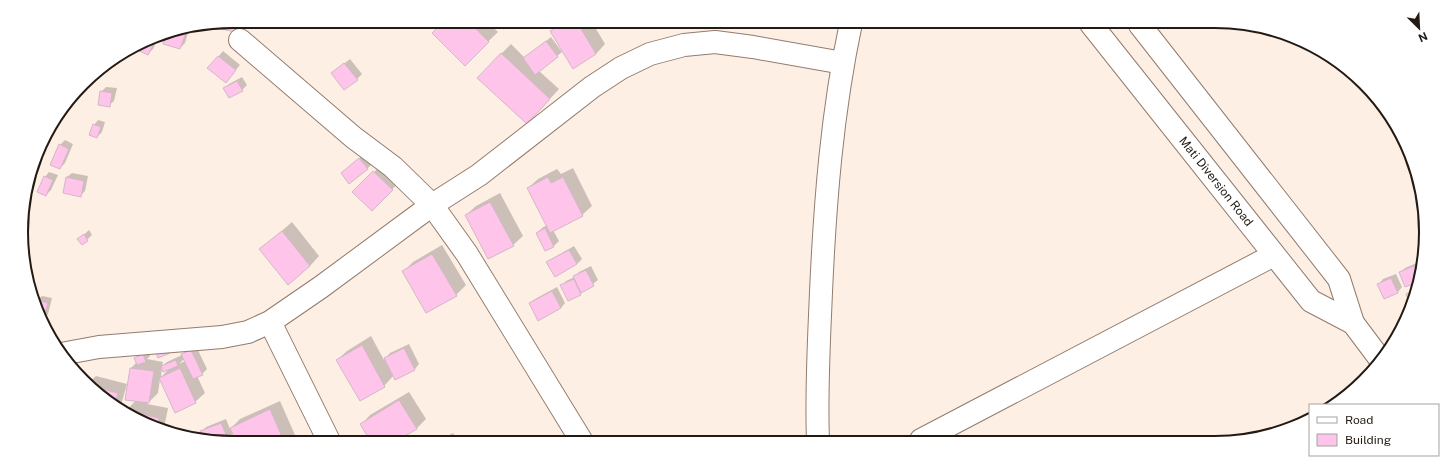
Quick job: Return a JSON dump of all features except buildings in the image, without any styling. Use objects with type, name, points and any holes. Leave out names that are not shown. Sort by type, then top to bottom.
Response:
[{"type":"main road","points":[[818,436],[817,379],[828,172],[843,63],[850,28]]},
{"type":"main road","name":"Mati Diversion Road","points":[[1094,28],[1311,301],[1353,323]]},
{"type":"main road","name":"Mati Diversion Road","points":[[1142,28],[1339,279],[1353,323],[1377,355]]},
{"type":"main road","points":[[240,40],[353,137],[393,166],[432,205],[467,254],[579,436]]},
{"type":"main road","points":[[68,353],[99,347],[222,337],[248,332],[270,322],[321,287],[432,205],[479,175],[592,87],[621,68],[650,54],[684,45],[715,42],[753,47],[843,63]]},
{"type":"main road","points":[[928,436],[1274,255]]},
{"type":"main road","points":[[270,322],[327,436]]}]
